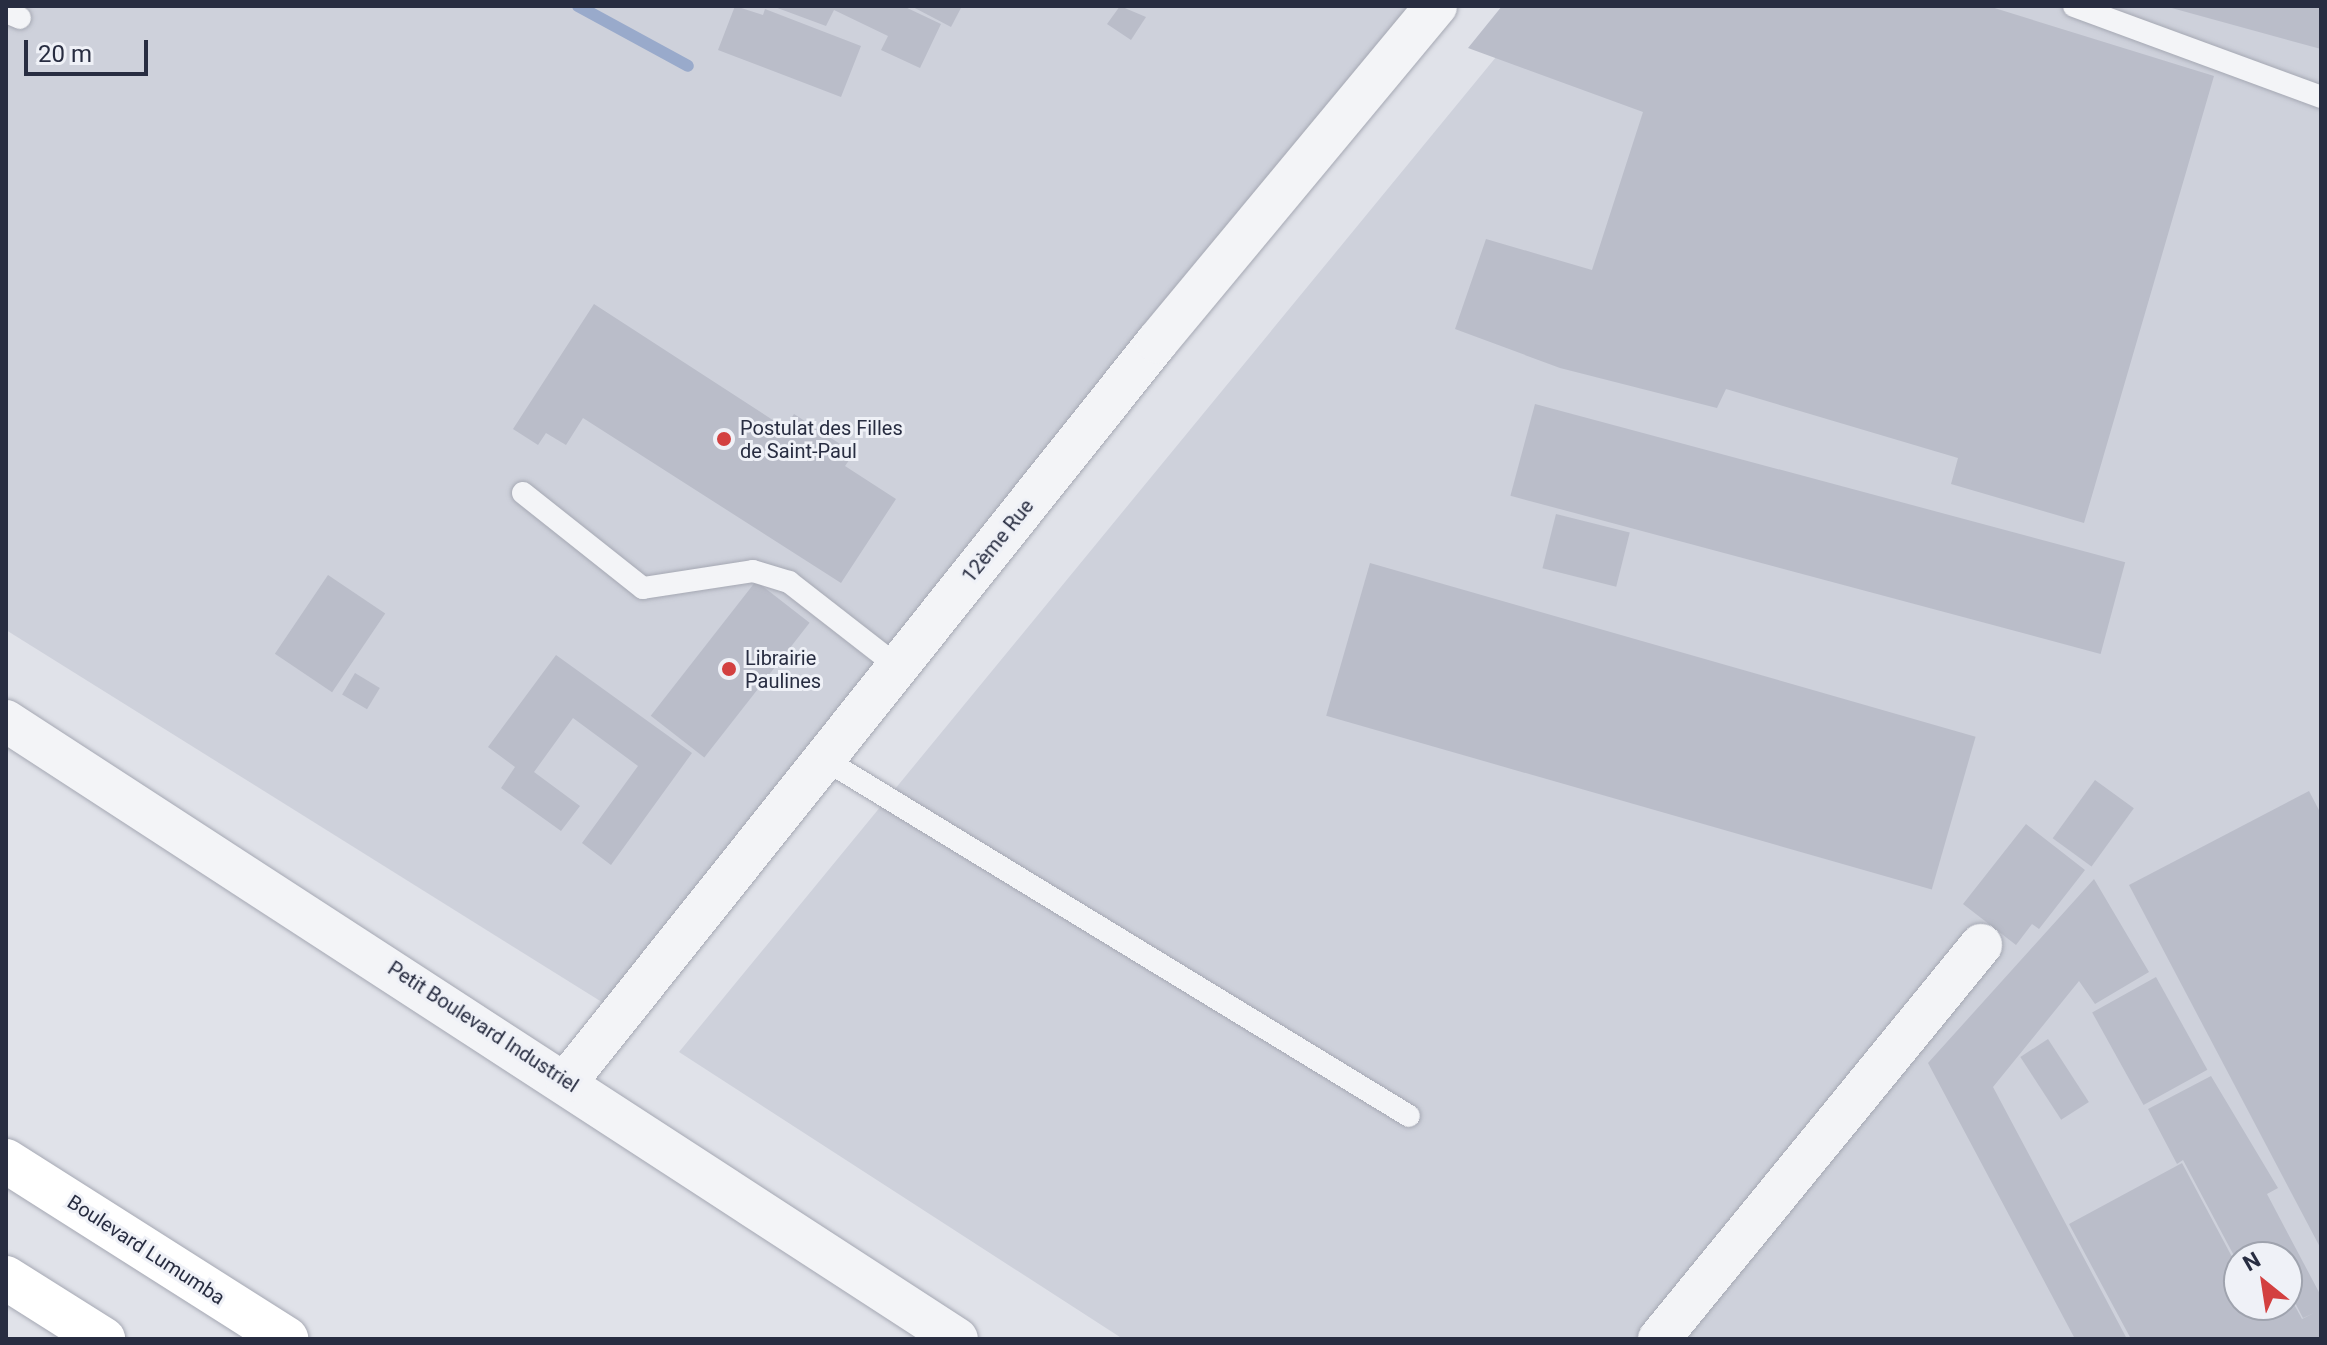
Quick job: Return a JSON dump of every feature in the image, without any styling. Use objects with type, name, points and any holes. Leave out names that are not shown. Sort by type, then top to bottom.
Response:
[{"type":"highway","name":"Boulevard Lumumba","points":[[6,1161],[286,1339]]},
{"type":"highway","points":[[6,1278],[103,1339]]},
{"type":"street","name":"12ème Rue","points":[[567,1081],[898,667],[1436,6]]},
{"type":"street","name":"Petit Boulevard Industriel","points":[[6,721],[567,1081],[957,1339]]},
{"type":"street","points":[[1659,1339],[1981,945]]},
{"type":"lane","points":[[2074,6],[2321,97]]},
{"type":"lane","points":[[523,493],[643,588],[753,571],[777,578],[898,667]]},
{"type":"lane","points":[[824,759],[1409,1116]]},
{"type":"shaded area","points":[[6,6],[1417,6],[613,1009],[6,630]]},
{"type":"shaded area","points":[[1538,6],[2321,6],[2321,1339],[1123,1339],[679,1052]]},
{"type":"building","points":[[735,6],[763,15],[765,9],[861,46],[841,97],[718,50]]},
{"type":"building","points":[[772,6],[903,6],[941,24],[920,68],[881,50],[888,36],[834,10],[826,26]]},
{"type":"building","points":[[911,6],[962,6],[951,27]]},
{"type":"building","points":[[1120,6],[1146,17],[1131,40],[1107,24]]},
{"type":"building","points":[[1502,6],[1988,6],[2214,76],[2084,523],[1951,484],[1958,458],[1726,389],[1717,408],[1560,368],[1455,329],[1486,239],[1592,270],[1643,112],[1468,48]]},
{"type":"building","points":[[2321,6],[2321,49],[2168,7]]},
{"type":"building","name":"Postulat des Filles de Saint-Paul","points":[[594,304],[785,428],[794,414],[854,453],[845,466],[896,499],[841,583],[583,418],[566,445],[546,433],[538,445],[513,429]]},
{"type":"building","points":[[1535,404],[2125,562],[2101,654],[1510,496]]},
{"type":"building","points":[[1556,514],[1630,532],[1616,587],[1542,568]]},
{"type":"building","points":[[1370,563],[1976,737],[1932,889],[1326,716]]},
{"type":"building","points":[[328,575],[385,614],[332,692],[275,654]]},
{"type":"building","name":"Librairie Paulines","points":[[756,581],[810,623],[704,758],[651,716]]},
{"type":"building","points":[[556,655],[692,753],[611,865],[582,843],[638,766],[573,718],[534,772],[580,806],[561,831],[501,788],[515,767],[488,747]]},
{"type":"building","points":[[355,673],[380,688],[367,709],[342,694]]},
{"type":"building","points":[[2095,780],[2134,808],[2092,866],[2053,838]]},
{"type":"building","points":[[2309,791],[2321,814],[2321,1249],[2129,885]]},
{"type":"building","points":[[2026,824],[2085,870],[2039,929],[2032,924],[2016,945],[1963,904]]},
{"type":"building","points":[[2094,879],[2149,972],[2095,1004],[2079,981],[1993,1087],[2127,1339],[2075,1339],[1928,1063]]},
{"type":"building","points":[[2156,977],[2207,1070],[2144,1105],[2092,1012]]},
{"type":"building","points":[[2048,1039],[2089,1102],[2061,1120],[2020,1057]]},
{"type":"building","points":[[2211,1076],[2278,1188],[2267,1194],[2292,1241],[2226,1241],[2183,1160],[2177,1164],[2148,1109]]},
{"type":"building","points":[[2182,1163],[2224,1241],[2223,1321],[2303,1321],[2314,1313],[2303,1318],[2303,1262],[2321,1296],[2321,1339],[2131,1339],[2069,1224]]},
{"type":"waterway","points":[[578,6],[688,66]]},
{"type":"place","name":"Postulat des Filles de Saint-Paul","points":[[724,439]]},
{"type":"place","name":"Librairie Paulines","points":[[729,669]]}]
